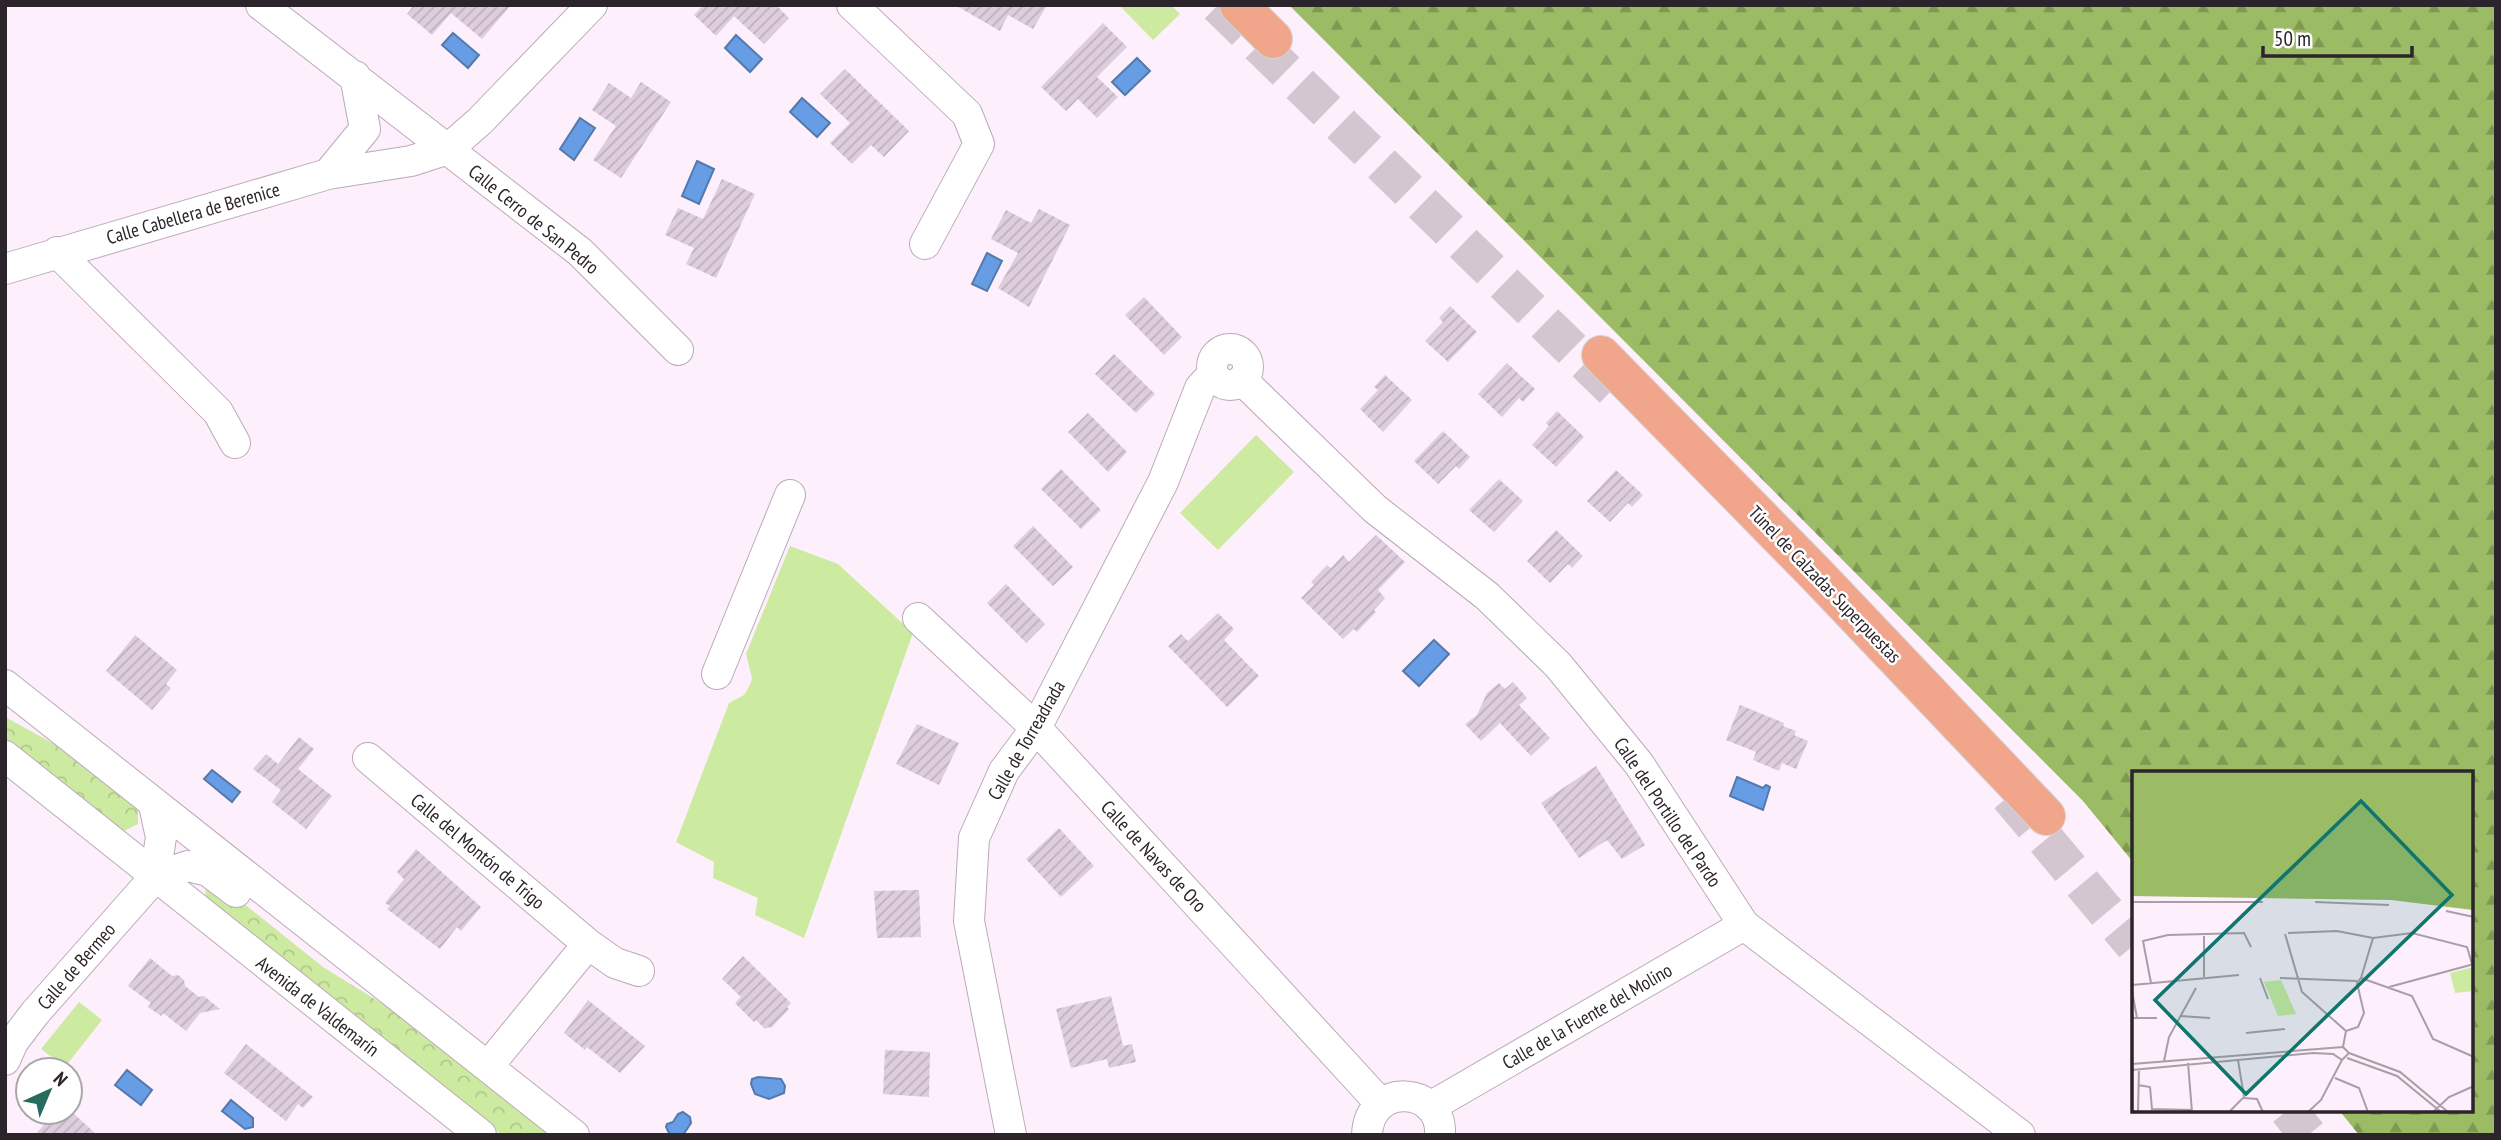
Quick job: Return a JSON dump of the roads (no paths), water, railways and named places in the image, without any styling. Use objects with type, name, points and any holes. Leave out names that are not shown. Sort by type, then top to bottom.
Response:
[{"type":"highway","points":[[1239,5],[1273,39]]},
{"type":"highway","name":"Túnel de Calzadas Superpuestas","points":[[1601,355],[1816,574],[2046,816]]},
{"type":"street","points":[[261,5],[448,149],[480,121],[592,5]]},
{"type":"street","points":[[852,5],[967,114],[979,144],[925,244]]},
{"type":"street","points":[[328,174],[365,129],[355,76]]},
{"type":"street","name":"Calle Cabellera de Berenice","points":[[5,269],[328,174],[411,161],[448,149]]},
{"type":"street","name":"Calle Cerro de San Pedro","points":[[448,149],[580,252],[678,350]]},
{"type":"street","points":[[57,252],[218,412],[235,443]]},
{"type":"street","name":"Calle de Torreadrada","points":[[1011,1135],[969,920],[974,838],[1004,771],[1036,728],[1163,482],[1200,388],[1228,377]]},
{"type":"street","name":"Calle del Portillo del Pardo","points":[[1228,377],[1375,509],[1487,596],[1559,665],[1639,764],[1744,925],[2020,1135]]},
{"type":"street","points":[[717,674],[790,495]]},
{"type":"street","name":"Calle de Navas de Oro","points":[[918,618],[1036,728],[1381,1104]]},
{"type":"street","name":"Avenida de Valdemarín","points":[[5,685],[154,805],[489,1065],[574,1135]]},
{"type":"street","name":"Avenida de Valdemarín","points":[[5,707],[68,735]]},
{"type":"street","name":"Avenida de Valdemarín","points":[[5,756],[481,1135]]},
{"type":"street","name":"Calle del Montón de Trigo","points":[[368,758],[588,944],[615,963],[639,971]]},
{"type":"street","points":[[154,805],[161,837],[155,877]]},
{"type":"street","name":"Avenida de Valdemarín","points":[[155,877],[188,866],[208,871],[325,960],[407,1002]]},
{"type":"street","name":"Calle de Bermeo","points":[[5,1060],[13,1042],[35,1013],[155,877]]},
{"type":"street","name":"Calle de la Fuente del Molino","points":[[1435,1121],[1744,925]]},
{"type":"street","points":[[489,1065],[588,944]]},
{"type":"street","points":[[1367,1135],[1367,1125],[1372,1113],[1390,1098],[1411,1097],[1435,1121]]},
{"type":"water","points":[[453,33],[479,55],[468,68],[442,45]]},
{"type":"water","points":[[736,35],[762,59],[750,72],[725,48]]},
{"type":"water","points":[[1137,58],[1150,71],[1125,95],[1112,82]]},
{"type":"water","points":[[802,98],[830,123],[817,137],[790,112]]},
{"type":"water","points":[[580,118],[595,128],[574,160],[560,149]]},
{"type":"water","points":[[697,161],[714,169],[699,204],[682,196]]},
{"type":"water","points":[[987,253],[1002,261],[987,291],[972,284]]},
{"type":"water","points":[[1434,640],[1449,654],[1419,686],[1403,671]]},
{"type":"water","points":[[212,770],[240,792],[232,802],[204,779]]},
{"type":"water","points":[[1737,777],[1763,788],[1766,785],[1770,787],[1763,810],[1730,796]]},
{"type":"water","points":[[127,1070],[152,1090],[141,1105],[115,1085]]},
{"type":"water","points":[[752,1079],[781,1079],[785,1086],[784,1093],[769,1099],[755,1094],[751,1084]]},
{"type":"water","points":[[231,1100],[253,1118],[253,1127],[245,1129],[222,1111]]},
{"type":"water","points":[[683,1112],[690,1117],[691,1123],[683,1135],[670,1135],[667,1124]]},
{"type":"tunnel","points":[[1218,5],[1618,394]]},
{"type":"tunnel","points":[[2009,796],[2132,943]]},
{"type":"tunnel","points":[[2290,1112],[2308,1135]]}]
